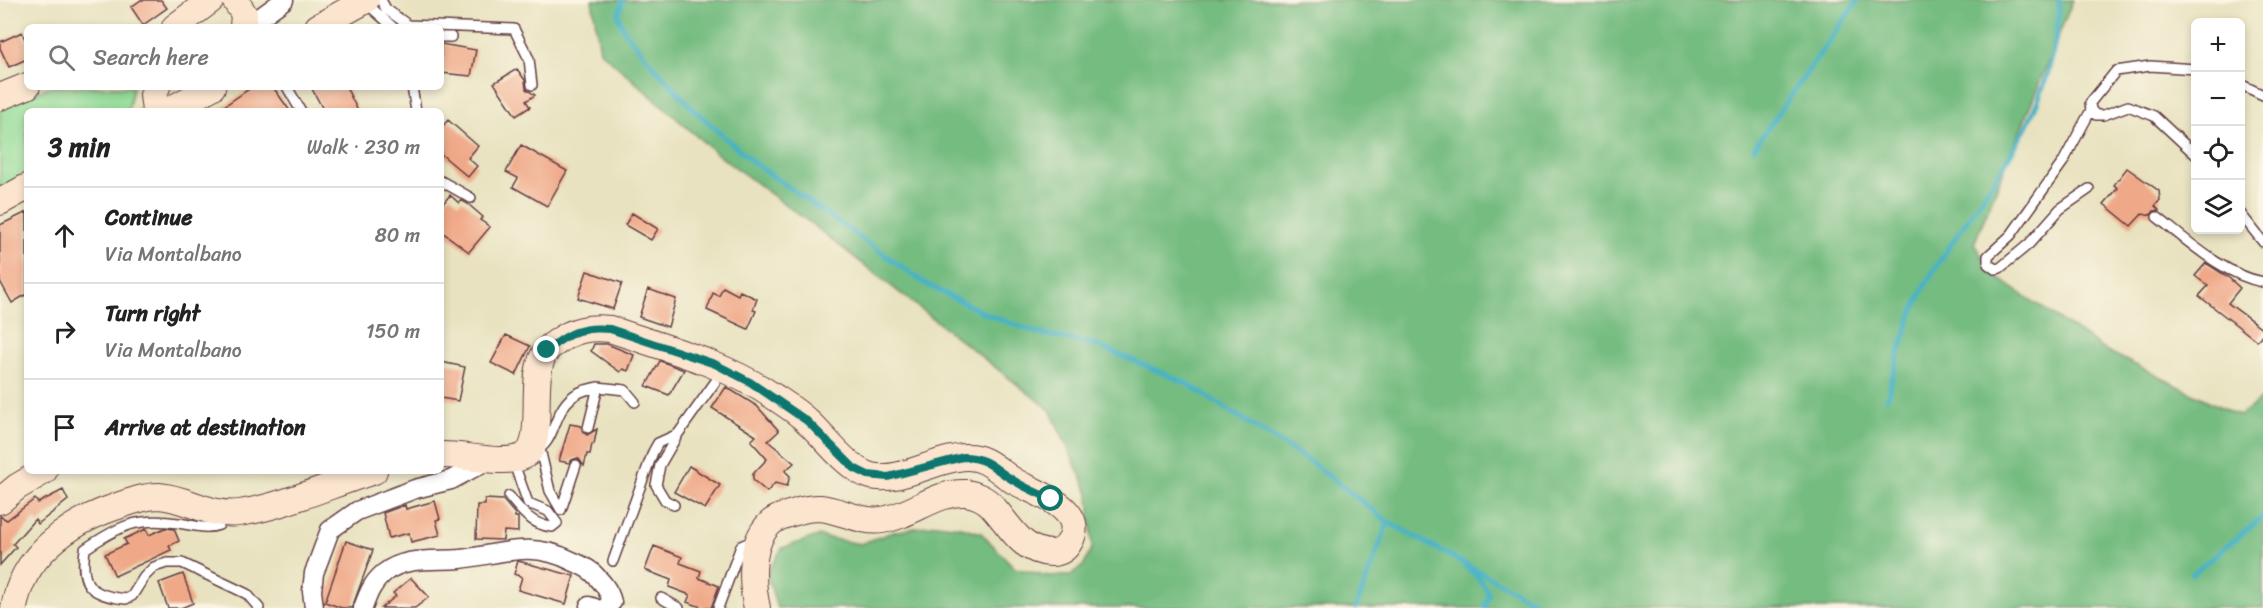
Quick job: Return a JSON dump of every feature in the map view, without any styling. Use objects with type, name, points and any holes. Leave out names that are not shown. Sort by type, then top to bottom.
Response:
[{"type":"street","points":[[179,24],[211,0]]},
{"type":"street","points":[[240,16],[262,16],[284,0]]},
{"type":"street","points":[[323,24],[365,0]]},
{"type":"street","points":[[0,97],[24,87]]},
{"type":"street","points":[[155,108],[153,95],[156,90]]},
{"type":"street","points":[[174,108],[206,90]]},
{"type":"street","points":[[0,202],[24,189]]},
{"type":"street","points":[[314,608],[312,591],[314,573],[330,530],[357,511],[415,489],[451,480],[518,454],[535,434],[535,400],[538,369],[542,357],[547,350],[574,331],[598,328],[610,329],[724,369],[773,396],[807,421],[854,468],[868,475],[888,477],[963,457],[982,459],[1011,479],[1062,506],[1072,521],[1073,533],[1066,547],[1060,552],[1040,552],[1015,536],[991,505],[980,497],[968,493],[955,494],[897,517],[881,520],[866,519],[822,508],[808,508],[779,517],[764,530],[759,538],[753,580],[757,608]]},
{"type":"street","points":[[444,455],[518,454]]},
{"type":"street","points":[[0,501],[17,487],[39,474]]},
{"type":"street","points":[[14,608],[20,585],[30,567],[46,547],[60,534],[103,511],[145,497],[160,496],[223,514],[257,509],[365,474]]},
{"type":"street","points":[[363,608],[371,587],[385,572],[401,564],[418,560],[459,559],[531,549],[554,552],[587,568],[603,583],[612,602],[596,607]]},
{"type":"lane","points":[[365,0],[390,24]]},
{"type":"lane","points":[[381,0],[386,9],[407,24]]},
{"type":"lane","points":[[444,26],[514,29],[529,59],[532,85]]},
{"type":"lane","points":[[2089,189],[2060,209],[2029,244],[2000,268],[1995,269],[1988,264],[1988,256],[2011,235],[2063,162],[2091,110],[2090,103],[2093,97],[2116,71],[2150,66],[2191,69]]},
{"type":"lane","points":[[2245,86],[2263,95]]},
{"type":"lane","points":[[289,90],[299,108]]},
{"type":"lane","points":[[412,90],[416,108]]},
{"type":"lane","points":[[2091,110],[2096,115],[2104,116],[2123,107],[2134,107],[2154,116],[2191,150]]},
{"type":"lane","points":[[444,183],[471,198]]},
{"type":"lane","points":[[2157,217],[2224,268],[2248,279],[2263,282]]},
{"type":"lane","points":[[2245,218],[2263,242]]},
{"type":"lane","points":[[674,506],[665,500],[656,485],[660,465],[678,434],[724,369]]},
{"type":"lane","points":[[518,454],[547,444],[556,418],[571,397],[598,387],[625,390],[635,402]]},
{"type":"lane","points":[[588,428],[598,387]]},
{"type":"lane","points":[[613,561],[653,452],[658,443],[678,434]]},
{"type":"lane","points":[[518,454],[550,491],[561,510],[576,465]]},
{"type":"lane","points":[[509,496],[523,515],[545,526],[552,527],[557,523],[548,511],[528,503],[515,471],[518,454]]},
{"type":"lane","points":[[223,514],[219,525],[209,529],[152,520],[115,529],[85,549],[83,568],[86,582],[93,590],[126,599],[132,596],[144,577],[154,567],[167,563],[182,563],[247,594],[259,608]]},
{"type":"lane","points":[[718,608],[741,546],[759,538]]},
{"type":"lane","points":[[661,598],[679,608]]},
{"type":"green space","points":[[592,0],[2073,0],[1974,244],[1995,276],[2105,350],[2239,416],[2263,398],[2263,608],[777,608],[767,574],[782,548],[818,536],[860,544],[893,532],[937,524],[961,527],[981,533],[1015,568],[1048,576],[1069,576],[1083,566],[1092,548],[1089,494],[1050,410],[813,225],[717,154],[600,51]]},
{"type":"green space","points":[[42,90],[132,90],[129,108],[24,108],[24,178],[0,191],[0,108]]},
{"type":"building","points":[[141,0],[161,0],[167,8],[142,24],[131,7]]},
{"type":"building","points":[[22,32],[24,60],[9,67],[0,48],[0,42]]},
{"type":"building","points":[[444,45],[476,50],[471,76],[444,73]]},
{"type":"building","points":[[517,69],[525,80],[526,89],[535,95],[526,101],[530,107],[516,116],[494,83]]},
{"type":"building","points":[[248,90],[275,90],[288,108],[221,108]]},
{"type":"building","points":[[313,90],[348,90],[356,108],[322,108]]},
{"type":"building","points":[[448,120],[478,146],[468,158],[477,166],[468,177],[444,157],[444,125]]},
{"type":"building","points":[[521,145],[567,171],[547,206],[513,187],[518,178],[506,172]]},
{"type":"building","points":[[2127,168],[2159,191],[2160,200],[2155,206],[2159,210],[2154,211],[2151,215],[2143,213],[2131,226],[2104,204],[2118,188],[2114,185]]},
{"type":"building","points":[[450,195],[459,203],[461,200],[483,217],[480,220],[490,227],[469,252],[444,233],[444,202]]},
{"type":"building","points":[[24,213],[24,296],[12,303],[0,281],[0,225]]},
{"type":"building","points":[[632,213],[658,229],[651,240],[625,225]]},
{"type":"building","points":[[2206,263],[2240,288],[2228,303],[2263,329],[2257,341],[2199,296],[2208,286],[2195,276]]},
{"type":"building","points":[[587,271],[622,283],[613,309],[578,298]]},
{"type":"building","points":[[723,287],[738,295],[740,291],[757,299],[753,310],[756,311],[748,329],[707,310],[713,293],[719,296]]},
{"type":"building","points":[[648,289],[676,299],[668,327],[639,317]]},
{"type":"building","points":[[506,335],[530,346],[516,375],[491,363]]},
{"type":"building","points":[[594,344],[607,344],[634,355],[628,371],[623,369],[620,372],[591,351]]},
{"type":"building","points":[[660,361],[684,370],[669,395],[646,386]]},
{"type":"building","points":[[444,363],[465,367],[458,401],[444,399]]},
{"type":"building","points":[[726,387],[757,406],[779,431],[768,441],[794,463],[785,471],[790,476],[787,486],[775,483],[767,492],[753,480],[753,474],[767,459],[751,441],[756,436],[712,408]]},
{"type":"building","points":[[570,424],[581,426],[587,435],[597,429],[594,444],[592,444],[590,454],[587,454],[584,466],[578,458],[569,463],[559,461]]},
{"type":"building","points":[[689,466],[720,485],[705,509],[674,492]]},
{"type":"building","points":[[63,490],[68,500],[38,524],[35,519],[13,544],[16,547],[0,565],[0,516],[7,520],[35,499],[38,503]]},
{"type":"building","points":[[485,499],[503,500],[515,517],[518,517],[518,532],[504,531],[503,540],[476,539],[477,505],[485,505]]},
{"type":"building","points":[[435,501],[440,519],[436,520],[440,535],[411,542],[409,533],[389,538],[383,513],[405,505],[406,509]]},
{"type":"building","points":[[165,528],[174,529],[179,541],[169,546],[171,550],[115,576],[105,554],[127,544],[124,539],[146,529],[149,535]]},
{"type":"building","points":[[346,541],[373,550],[352,608],[342,608],[325,602]]},
{"type":"building","points":[[654,546],[682,557],[680,563],[701,571],[699,578],[719,586],[711,608],[687,602],[690,595],[669,587],[671,580],[645,570]]},
{"type":"building","points":[[518,561],[574,576],[566,604],[518,590],[522,577],[514,574]]},
{"type":"building","points":[[183,574],[193,603],[181,608],[168,608],[159,583]]},
{"type":"building","points":[[411,578],[429,597],[415,608],[381,608],[396,596],[393,593]]},
{"type":"waterway","points":[[623,0],[618,16],[625,32],[693,109],[753,162],[926,284],[986,314],[1038,333],[1096,345],[1184,382],[1312,463],[1388,522],[1546,608]]},
{"type":"waterway","points":[[1754,148],[1858,0]]},
{"type":"waterway","points":[[1887,398],[1904,336],[1930,277],[1995,179],[2032,114],[2046,79],[2055,41],[2059,0]]},
{"type":"waterway","points":[[2192,574],[2263,517]]},
{"type":"waterway","points":[[1356,608],[1388,522]]},
{"type":"waterway","points":[[1465,566],[1478,577],[1489,594],[1484,608]]},
{"type":"route","points":[[547,350],[574,331],[610,329],[715,364],[750,382],[807,421],[854,468],[868,475],[888,477],[963,457],[974,457],[982,459],[1032,491],[1051,499]]}]
